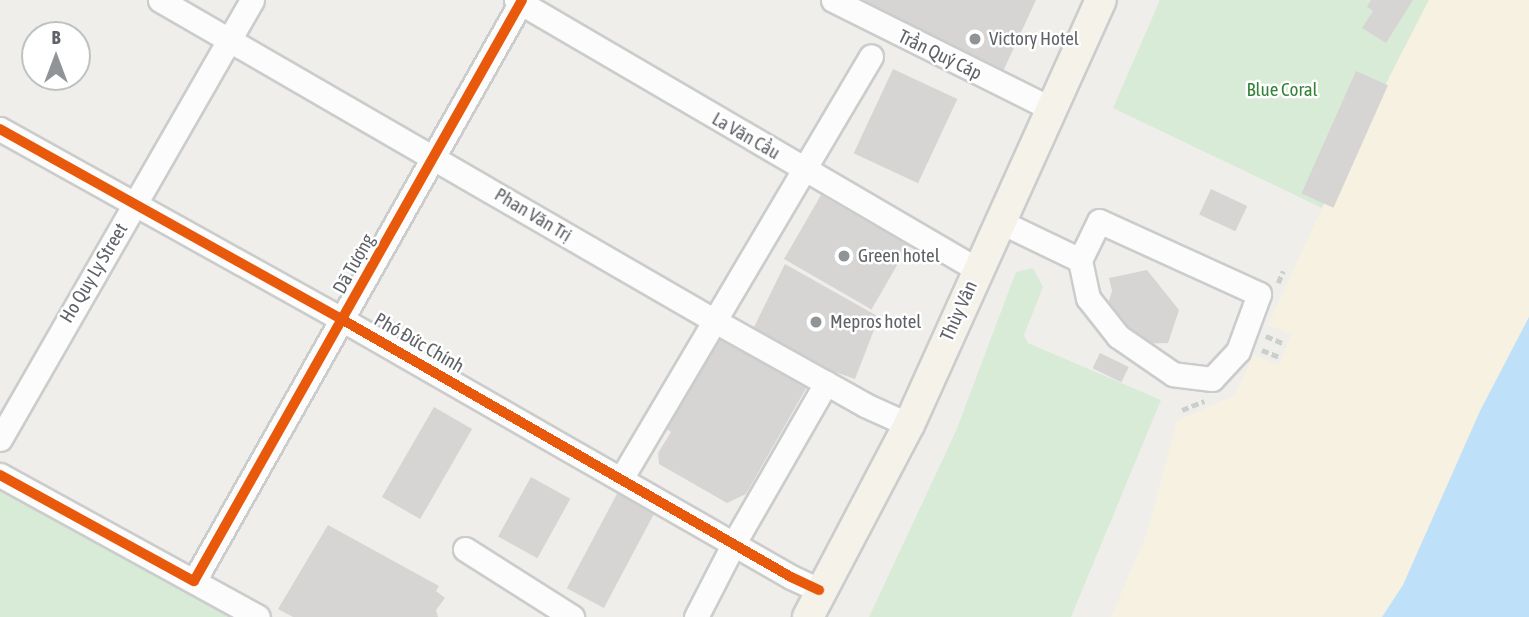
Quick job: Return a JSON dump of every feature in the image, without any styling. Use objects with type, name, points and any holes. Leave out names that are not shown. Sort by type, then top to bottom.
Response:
[{"type":"main road","name":"Thùy Vân","points":[[808,617],[819,590],[909,425],[1101,0]]},
{"type":"street","name":"Phan Văn Trị","points":[[160,0],[434,156],[715,321],[825,383],[909,425]]},
{"type":"street","name":"Ho Quy Ly Street","points":[[0,439],[252,0]]},
{"type":"street","name":"Trần Quý Cáp","points":[[833,0],[1050,108]]},
{"type":"street","name":"Dã Tượng","points":[[194,581],[520,1]]},
{"type":"street","name":"La Văn Cầu","points":[[520,1],[978,270]]},
{"type":"street","points":[[621,479],[871,56]]},
{"type":"street","name":"Phó Đức Chính","points":[[0,129],[343,320],[791,577],[819,590]]},
{"type":"street","points":[[1099,220],[1259,294],[1238,351],[1212,379],[1174,374],[1118,336],[1088,298],[1080,260],[1099,220]]},
{"type":"street","points":[[999,221],[1080,260]]},
{"type":"street","points":[[696,617],[734,543],[825,383]]},
{"type":"street","points":[[0,475],[258,617]]},
{"type":"street","points":[[465,549],[572,617]]},
{"type":"path","points":[[1261,334],[1284,344]]},
{"type":"path","points":[[1255,347],[1279,357]]},
{"type":"green space","name":"Blue Coral","points":[[1160,0],[1429,0],[1322,208],[1113,108]]},
{"type":"green space","points":[[1033,268],[1043,287],[1024,335],[1028,343],[1161,400],[1071,617],[869,617],[956,431],[1016,272]]},
{"type":"green space","points":[[0,484],[238,617],[0,617]]},
{"type":"sand","points":[[1429,0],[1529,0],[1529,600],[1520,617],[1111,617],[1147,533],[1177,421],[1235,395],[1253,355],[1279,365],[1291,334],[1268,325],[1322,208]]},
{"type":"water","points":[[1529,317],[1529,617],[1382,617],[1403,585],[1480,411]]},
{"type":"building","name":"Victory Hotel","points":[[863,0],[1036,0],[1000,78]]},
{"type":"building","points":[[1371,0],[1413,0],[1386,43],[1362,28],[1373,11],[1367,7]]},
{"type":"building","points":[[893,69],[957,99],[918,183],[854,153]]},
{"type":"building","points":[[1356,71],[1388,85],[1333,208],[1301,193]]},
{"type":"building","points":[[1211,189],[1247,206],[1235,231],[1199,214]]},
{"type":"building","name":"Green hotel","points":[[821,195],[908,246],[871,310],[784,259]]},
{"type":"building","name":"Mepros hotel","points":[[785,264],[879,317],[855,379],[801,360],[754,327]]},
{"type":"building","points":[[1147,270],[1179,310],[1168,343],[1123,344],[1123,319],[1115,321],[1106,310],[1112,291],[1109,278]]},
{"type":"building","points":[[726,323],[808,385],[746,494],[727,503],[659,464],[658,453],[671,432],[665,428]]},
{"type":"building","points":[[1100,353],[1129,367],[1121,382],[1093,368]]},
{"type":"building","points":[[434,407],[472,429],[420,519],[382,497]]},
{"type":"building","points":[[531,477],[570,499],[537,558],[498,536]]},
{"type":"building","points":[[618,492],[655,512],[604,608],[567,588]]},
{"type":"building","points":[[328,525],[439,586],[436,591],[445,598],[436,610],[438,617],[293,617],[278,609]]},
{"type":"cycle path","points":[[0,475],[194,581],[522,0]]},
{"type":"cycle path","points":[[0,129],[343,320],[791,577],[819,590]]},
{"type":"place","name":"Victory Hotel","points":[[975,39]]},
{"type":"place","name":"Green hotel","points":[[844,256]]},
{"type":"place","name":"Mepros hotel","points":[[816,322]]}]
